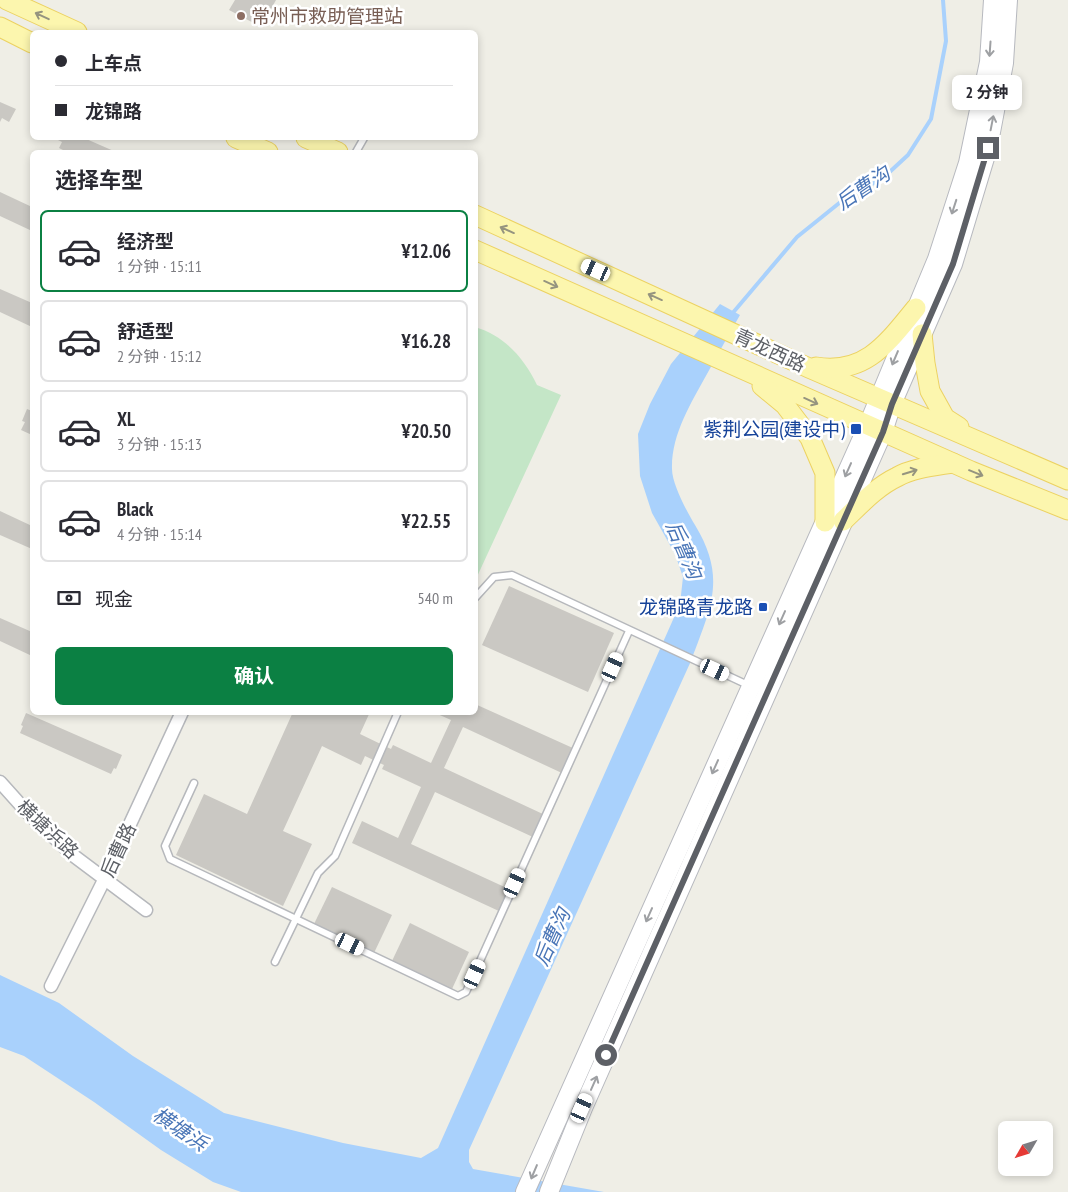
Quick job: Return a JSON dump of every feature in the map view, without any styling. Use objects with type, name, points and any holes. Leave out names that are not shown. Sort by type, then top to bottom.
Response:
[{"type":"main road","points":[[7,0],[73,30]]},
{"type":"main road","points":[[549,1192],[582,1108],[844,521],[916,308],[937,259],[968,164],[989,62],[993,0]]},
{"type":"main road","points":[[886,401],[922,334],[953,264],[988,148],[1004,62],[1008,0]]},
{"type":"main road","points":[[0,28],[30,42]]},
{"type":"main road","points":[[241,140],[263,150]]},
{"type":"main road","points":[[311,140],[333,150]]},
{"type":"main road","name":"青龙西路","points":[[478,216],[800,364],[1068,480]]},
{"type":"main road","name":"青龙西路","points":[[478,251],[875,429],[1068,510]]},
{"type":"main road","points":[[800,364],[832,369],[857,364],[885,345],[916,308]]},
{"type":"main road","points":[[922,334],[924,363],[930,392],[945,418],[980,442]]},
{"type":"main road","points":[[743,370],[785,405],[810,438],[825,473],[824,522]]},
{"type":"main road","points":[[525,1192],[824,522],[875,429]]},
{"type":"main road","points":[[844,521],[873,492],[898,476],[925,468],[953,463]]},
{"type":"street","name":"后曹路","points":[[51,986],[105,878],[181,715]]},
{"type":"street","name":"横塘浜路","points":[[0,782],[26,811],[74,856],[146,910]]},
{"type":"lane","points":[[478,595],[494,577],[512,575],[751,687]]},
{"type":"lane","points":[[194,783],[165,846],[170,859],[458,996],[466,992],[629,631]]},
{"type":"lane","points":[[275,962],[318,873],[335,856],[397,715]]},
{"type":"green space","points":[[478,328],[496,336],[512,349],[520,357],[537,385],[561,395],[478,575]]},
{"type":"water","name":"横塘浜","points":[[720,304],[740,315],[683,420],[675,444],[672,469],[677,490],[705,544],[711,561],[712,593],[705,624],[691,661],[469,1150],[469,1162],[473,1169],[604,1192],[241,1192],[213,1182],[161,1150],[94,1102],[24,1056],[0,1047],[0,975],[59,1003],[133,1056],[224,1113],[343,1143],[421,1158],[438,1148],[680,604],[683,577],[675,554],[652,513],[640,476],[638,434],[650,404],[671,364]]},
{"type":"building","points":[[235,0],[276,0],[261,27],[229,10]]},
{"type":"building","points":[[0,102],[16,109],[9,122],[2,118],[0,122]]},
{"type":"building","points":[[58,140],[89,140],[111,150],[63,150],[59,148],[62,142]]},
{"type":"building","points":[[0,192],[30,206],[30,230],[0,216]]},
{"type":"building","points":[[0,289],[30,302],[30,326],[0,312]]},
{"type":"building","points":[[27,409],[30,410],[30,434],[21,430],[25,422],[22,421]]},
{"type":"building","points":[[0,511],[30,525],[30,548],[0,535]]},
{"type":"building","points":[[509,586],[614,633],[588,692],[482,645]]},
{"type":"building","points":[[0,618],[30,631],[30,655],[0,641]]},
{"type":"building","points":[[478,705],[575,749],[564,774],[463,727],[444,768],[545,815],[535,838],[435,792],[411,844],[511,890],[501,912],[352,843],[362,821],[398,838],[421,787],[382,769],[384,765],[365,756],[361,765],[322,746],[283,831],[312,844],[283,906],[176,855],[204,794],[247,814],[292,715],[369,715],[360,734],[391,749],[393,745],[431,763],[451,720],[440,715],[478,715]]},
{"type":"building","points":[[26,713],[122,755],[116,769],[114,768],[111,774],[20,733],[23,726],[21,725]]},
{"type":"building","points":[[332,887],[392,915],[374,953],[314,924]]},
{"type":"building","points":[[410,923],[469,952],[452,989],[392,961]]},
{"type":"waterway","name":"后曹沟","points":[[731,315],[797,237],[848,196],[882,179],[908,155],[931,119],[946,41],[943,0]]},
{"type":"place","name":"常州市救助管理站","points":[[241,16]]},
{"type":"place","name":"紫荆公园(建设中)","points":[[856,429]]},
{"type":"place","name":"龙锦路青龙路","points":[[763,607]]},
{"type":"route","points":[[606,1055],[883,432],[892,404],[953,264],[988,148]]}]
